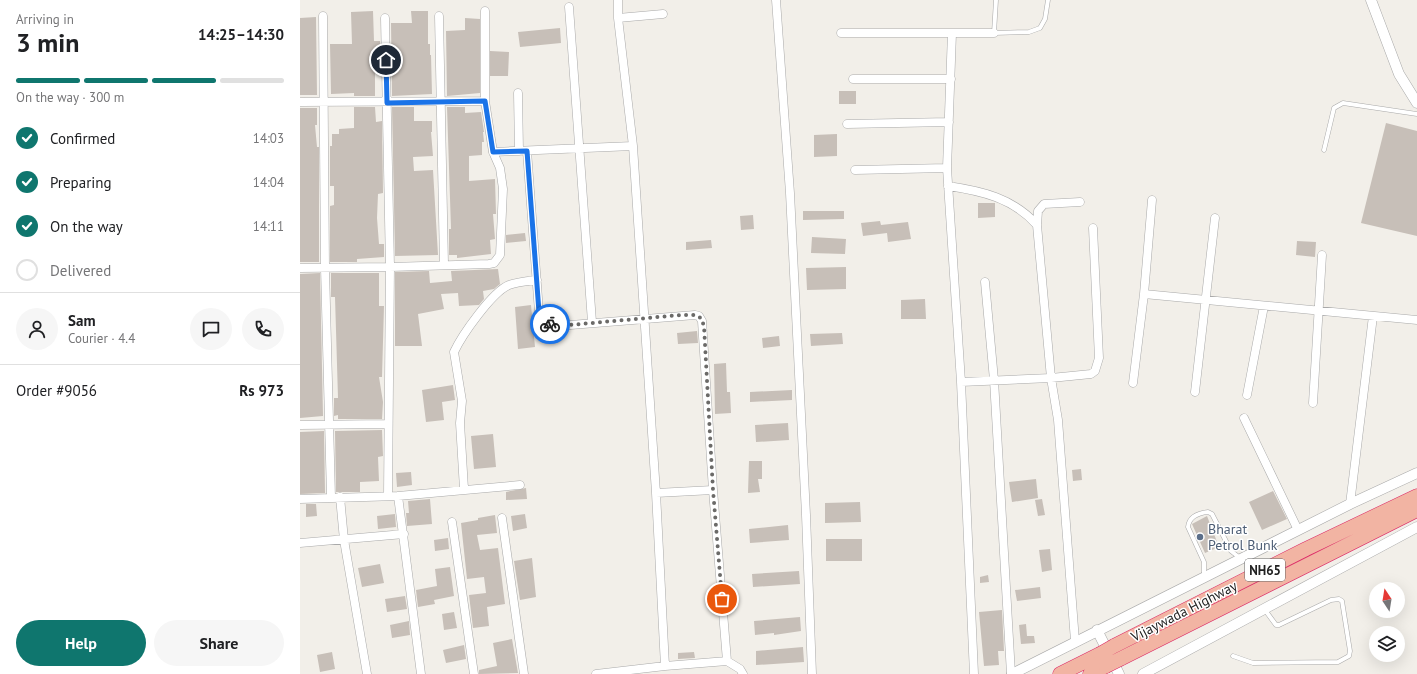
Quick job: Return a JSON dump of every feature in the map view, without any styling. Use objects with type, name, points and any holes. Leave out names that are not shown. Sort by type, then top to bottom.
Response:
[{"type":"highway","name":"Vijaywada Highway","points":[[1090,674],[1114,646],[1306,549],[1417,496]]},
{"type":"highway","name":"Vijaywada Highway","points":[[1060,674],[1103,660],[1120,659],[1417,510]]},
{"type":"street","points":[[618,0],[618,18],[633,146],[656,493],[665,666]]},
{"type":"street","points":[[776,0],[790,193],[806,515],[812,674]]},
{"type":"street","points":[[1370,0],[1399,74],[1417,103]]},
{"type":"street","points":[[569,7],[592,322]]},
{"type":"street","points":[[300,268],[390,268],[444,264],[490,264],[494,263],[500,255],[503,189],[500,168],[493,152],[485,101],[485,11]]},
{"type":"street","points":[[618,18],[663,14]]},
{"type":"street","points":[[323,16],[325,268],[331,497]]},
{"type":"street","points":[[439,16],[444,264]]},
{"type":"street","points":[[385,18],[390,268],[388,495]]},
{"type":"street","points":[[841,33],[994,33]]},
{"type":"street","points":[[952,33],[950,122],[947,168],[961,382],[974,674]]},
{"type":"street","points":[[853,79],[951,78]]},
{"type":"street","points":[[518,93],[539,312],[545,322],[558,326],[592,322],[695,315],[699,316],[702,321],[713,490],[727,662]]},
{"type":"street","points":[[300,102],[387,103],[485,101]]},
{"type":"street","points":[[847,124],[950,122]]},
{"type":"street","points":[[493,152],[633,146]]},
{"type":"street","points":[[855,170],[947,168]]},
{"type":"street","points":[[948,186],[983,191],[1002,199],[1024,213],[1038,225]]},
{"type":"street","points":[[1133,383],[1144,294],[1152,200]]},
{"type":"street","points":[[1075,641],[1058,420],[1051,378],[1038,211],[1044,204],[1080,202]]},
{"type":"street","points":[[1195,392],[1215,218]]},
{"type":"street","points":[[961,382],[1051,378],[1091,374],[1095,371],[1098,366],[1098,313],[1093,228]]},
{"type":"street","points":[[1313,403],[1322,255]]},
{"type":"street","points":[[464,489],[460,423],[462,402],[454,363],[454,352],[474,322],[503,288],[511,284],[537,280]]},
{"type":"street","points":[[985,282],[994,380],[1011,674],[1350,504],[1417,473]]},
{"type":"street","points":[[1144,294],[1417,320]]},
{"type":"street","points":[[1247,395],[1264,306]]},
{"type":"street","points":[[1350,504],[1373,316]]},
{"type":"street","points":[[1244,418],[1298,530]]},
{"type":"street","points":[[300,425],[388,424]]},
{"type":"street","points":[[300,499],[388,495],[398,496],[520,485]]},
{"type":"street","points":[[656,493],[713,490]]},
{"type":"street","points":[[398,496],[421,674]]},
{"type":"street","points":[[340,497],[344,540],[367,674]]},
{"type":"street","points":[[502,518],[524,674]]},
{"type":"street","points":[[452,522],[474,674]]},
{"type":"street","points":[[1143,674],[1265,610],[1417,527]]},
{"type":"street","points":[[300,543],[404,534]]},
{"type":"street","points":[[1097,630],[1119,674]]},
{"type":"street","points":[[596,674],[665,666],[727,662],[740,669],[743,674]]},
{"type":"lane","points":[[996,0],[994,33],[1029,32],[1040,28],[1045,19],[1048,0]]},
{"type":"lane","points":[[1324,150],[1332,113],[1337,105],[1343,103],[1417,114]]},
{"type":"lane","points":[[1204,577],[1204,562],[1188,527],[1188,521],[1202,512],[1212,514],[1231,551],[1241,559]]},
{"type":"lane","points":[[1233,656],[1253,663],[1338,662],[1349,656],[1350,651],[1342,601],[1339,599],[1332,600],[1279,625],[1276,625],[1265,610]]},
{"type":"building","points":[[373,11],[374,41],[380,41],[380,51],[376,51],[375,54],[375,96],[354,96],[354,93],[331,94],[330,44],[352,44],[351,12]]},
{"type":"building","points":[[411,11],[428,11],[428,44],[430,44],[431,55],[432,94],[392,96],[391,23],[412,23]]},
{"type":"building","points":[[316,17],[317,95],[300,95],[300,18]]},
{"type":"building","points":[[465,18],[480,19],[480,93],[447,96],[446,31],[465,30]]},
{"type":"building","points":[[560,28],[561,43],[520,47],[518,32]]},
{"type":"building","points":[[490,51],[509,52],[508,76],[490,76]]},
{"type":"building","points":[[839,91],[856,91],[856,104],[839,104]]},
{"type":"building","points":[[354,107],[375,107],[376,122],[382,121],[383,193],[378,194],[377,218],[379,244],[384,244],[384,257],[357,259],[357,262],[330,262],[330,206],[334,205],[334,186],[330,186],[330,146],[332,146],[332,134],[339,134],[339,129],[354,128]]},
{"type":"building","points":[[392,107],[414,107],[414,121],[432,121],[431,132],[433,156],[413,157],[414,171],[433,170],[438,255],[395,256]]},
{"type":"building","points":[[447,107],[465,107],[465,113],[481,112],[484,132],[482,155],[469,156],[469,181],[495,179],[496,214],[493,214],[495,239],[490,240],[491,254],[457,258],[457,255],[449,255],[449,229],[451,229]]},
{"type":"building","points":[[300,108],[317,108],[317,125],[315,125],[317,147],[319,147],[319,262],[300,262]]},
{"type":"building","points":[[1386,123],[1417,131],[1417,236],[1361,223]]},
{"type":"building","points":[[837,134],[837,156],[814,157],[814,135]]},
{"type":"building","points":[[978,203],[995,203],[995,217],[978,218]]},
{"type":"building","points":[[803,211],[844,211],[844,219],[803,220]]},
{"type":"building","points":[[753,215],[754,229],[741,230],[740,216]]},
{"type":"building","points":[[880,221],[881,225],[908,222],[911,239],[888,242],[887,233],[863,236],[861,223]]},
{"type":"building","points":[[525,233],[526,241],[506,243],[506,235]]},
{"type":"building","points":[[812,237],[846,239],[845,254],[811,253]]},
{"type":"building","points":[[711,240],[712,248],[686,250],[686,242]]},
{"type":"building","points":[[1297,241],[1316,242],[1315,257],[1296,255]]},
{"type":"building","points":[[846,267],[846,289],[807,290],[806,268]]},
{"type":"building","points":[[498,269],[500,284],[494,289],[483,291],[484,299],[479,305],[459,306],[458,293],[441,294],[444,309],[418,314],[422,346],[395,346],[395,272],[429,271],[430,283],[452,281],[451,271]]},
{"type":"building","points":[[320,273],[323,416],[300,418],[300,274]]},
{"type":"building","points":[[331,273],[379,273],[379,306],[384,306],[382,377],[379,377],[383,402],[382,419],[338,419],[338,415],[334,416],[334,398],[338,398],[335,297],[331,297]]},
{"type":"building","points":[[925,299],[926,319],[901,319],[901,300]]},
{"type":"building","points":[[531,305],[535,347],[518,349],[515,307]]},
{"type":"building","points":[[697,331],[698,343],[678,344],[677,333]]},
{"type":"building","points":[[842,333],[843,344],[811,346],[810,334]]},
{"type":"building","points":[[779,336],[780,346],[763,348],[762,338]]},
{"type":"building","points":[[726,363],[727,392],[730,392],[731,413],[715,414],[714,364]]},
{"type":"building","points":[[453,385],[455,400],[442,402],[444,420],[426,422],[422,390]]},
{"type":"building","points":[[792,390],[792,400],[750,402],[750,392]]},
{"type":"building","points":[[788,423],[789,440],[756,442],[755,425]]},
{"type":"building","points":[[382,430],[383,456],[378,457],[379,481],[360,482],[360,492],[336,492],[335,431]]},
{"type":"building","points":[[324,431],[325,493],[300,494],[300,432]]},
{"type":"building","points":[[493,434],[496,467],[474,469],[471,436]]},
{"type":"building","points":[[749,461],[762,461],[762,479],[758,479],[760,492],[748,493]]},
{"type":"building","points":[[1081,469],[1082,480],[1073,481],[1072,470]]},
{"type":"building","points":[[411,472],[412,485],[397,487],[396,473]]},
{"type":"building","points":[[1036,479],[1038,498],[1012,502],[1009,482]]},
{"type":"building","points":[[526,488],[527,499],[506,500],[506,492]]},
{"type":"building","points":[[1273,491],[1287,519],[1262,530],[1249,502]]},
{"type":"building","points":[[430,499],[432,524],[407,526],[406,513],[409,513],[408,501]]},
{"type":"building","points":[[1042,499],[1045,515],[1038,516],[1035,500]]},
{"type":"building","points":[[860,502],[861,522],[825,523],[825,503]]},
{"type":"building","points":[[306,504],[316,504],[317,516],[306,517]]},
{"type":"building","points":[[395,514],[396,527],[378,529],[377,516]]},
{"type":"building","points":[[525,514],[527,528],[513,531],[511,516]]},
{"type":"building","points":[[495,515],[497,533],[477,535],[480,550],[498,548],[505,604],[487,607],[489,626],[473,628],[469,595],[486,593],[484,577],[467,579],[461,523]]},
{"type":"building","points":[[1207,516],[1219,547],[1205,553],[1192,524]]},
{"type":"building","points":[[788,525],[789,540],[750,543],[749,529]]},
{"type":"building","points":[[448,538],[449,549],[435,551],[434,540]]},
{"type":"building","points":[[826,539],[862,539],[862,561],[826,561]]},
{"type":"building","points":[[1050,549],[1052,570],[1042,572],[1039,550]]},
{"type":"building","points":[[532,558],[536,597],[520,600],[514,561]]},
{"type":"building","points":[[380,564],[384,583],[362,587],[358,568]]},
{"type":"building","points":[[450,567],[454,596],[434,600],[435,604],[418,607],[416,590],[437,586],[435,569]]},
{"type":"building","points":[[799,571],[800,584],[753,587],[752,574]]},
{"type":"building","points":[[988,575],[989,582],[980,583],[980,577]]},
{"type":"building","points":[[1040,587],[1041,598],[1017,601],[1015,590]]},
{"type":"building","points":[[405,596],[407,609],[387,612],[385,599]]},
{"type":"building","points":[[1002,610],[1004,651],[998,651],[999,665],[984,666],[979,612]]},
{"type":"building","points":[[454,612],[457,628],[444,630],[442,614]]},
{"type":"building","points":[[800,617],[801,631],[774,635],[774,633],[755,635],[754,621]]},
{"type":"building","points":[[409,621],[410,635],[392,638],[390,625]]},
{"type":"building","points":[[1026,624],[1027,636],[1034,636],[1035,643],[1021,644],[1019,625]]},
{"type":"building","points":[[512,639],[518,673],[479,674],[479,670],[497,666],[493,643]]},
{"type":"building","points":[[464,645],[466,659],[446,663],[443,650]]},
{"type":"building","points":[[803,647],[804,662],[756,665],[756,651]]},
{"type":"building","points":[[332,652],[335,669],[320,672],[317,655]]},
{"type":"building","points":[[694,652],[695,658],[678,659],[678,653]]},
{"type":"way so far","points":[[550,324],[558,326],[681,315],[695,315],[701,318],[704,326],[713,490],[722,599]]},
{"type":"place","name":"Bharat Petrol Bunk","points":[[1200,537]]},
{"type":"route","points":[[386,60],[387,103],[485,101],[493,152],[527,151],[539,312],[545,322],[550,324]]}]
